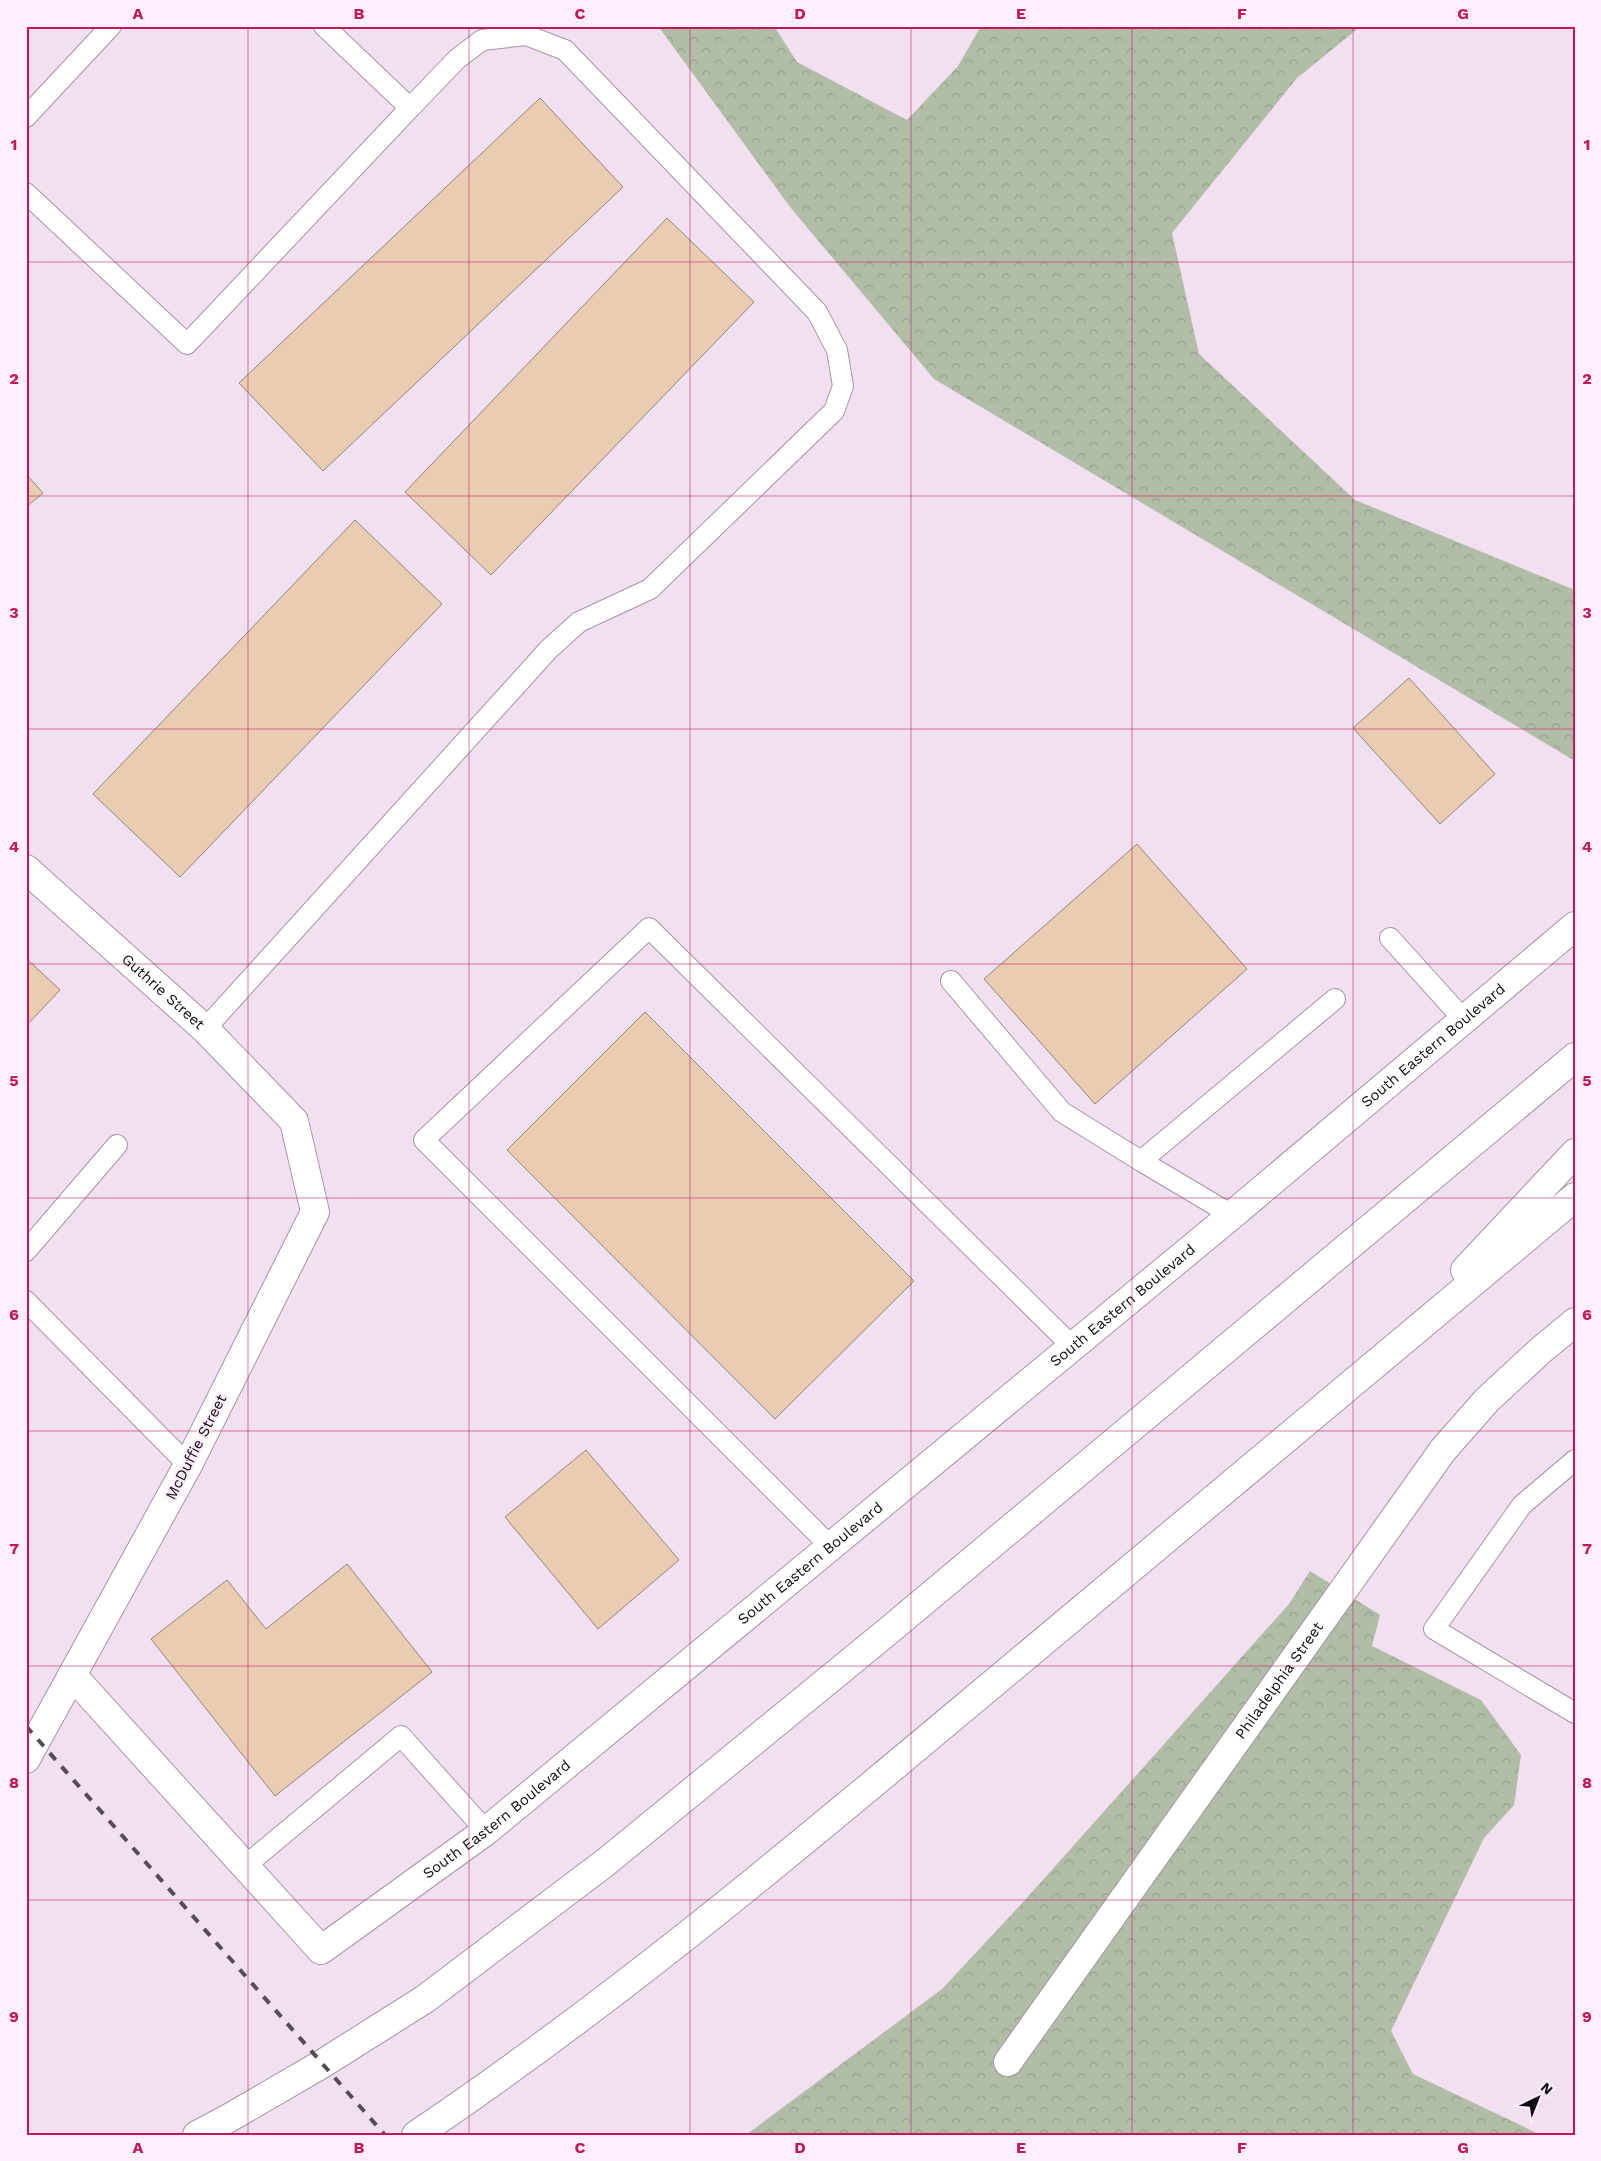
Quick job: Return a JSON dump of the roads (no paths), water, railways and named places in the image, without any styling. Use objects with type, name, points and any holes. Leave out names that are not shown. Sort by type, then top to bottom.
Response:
[{"type":"main road","name":"Guthrie Street","points":[[26,869],[205,1029],[294,1122]]},
{"type":"main road","name":"South Eastern Boulevard","points":[[72,1675],[321,1950],[486,1831],[1232,1216],[1575,926]]},
{"type":"main road","points":[[197,2135],[322,2064],[425,1999],[606,1862],[887,1632],[1575,1057]]},
{"type":"main road","name":"McDuffie Street","points":[[26,1759],[188,1465],[314,1212],[294,1122]]},
{"type":"main road","points":[[1382,1358],[1575,1152]]},
{"type":"main road","points":[[416,2135],[551,2041],[697,1928],[854,1800],[1575,1197]]},
{"type":"main road","name":"Philadelphia Street","points":[[1008,2062],[1442,1450],[1487,1400],[1541,1350],[1575,1322]]},
{"type":"lane","points":[[26,117],[111,26]]},
{"type":"lane","points":[[324,26],[410,108]]},
{"type":"lane","points":[[26,193],[187,344],[457,59],[482,40],[526,35],[565,50],[817,312],[837,350],[844,386],[834,411],[650,589],[579,622],[549,649],[205,1029]]},
{"type":"lane","points":[[830,1547],[424,1140],[649,928],[1073,1347]]},
{"type":"lane","points":[[1390,938],[1464,1020]]},
{"type":"lane","points":[[951,981],[1062,1112],[1232,1216]]},
{"type":"lane","points":[[1141,1161],[1336,999]]},
{"type":"lane","points":[[26,1250],[117,1145]]},
{"type":"lane","points":[[26,1301],[188,1465]]},
{"type":"lane","points":[[1575,1460],[1522,1505],[1434,1629],[1575,1713]]},
{"type":"lane","points":[[245,1866],[402,1736],[486,1831]]},
{"type":"railway","points":[[26,1726],[385,2135]]}]
